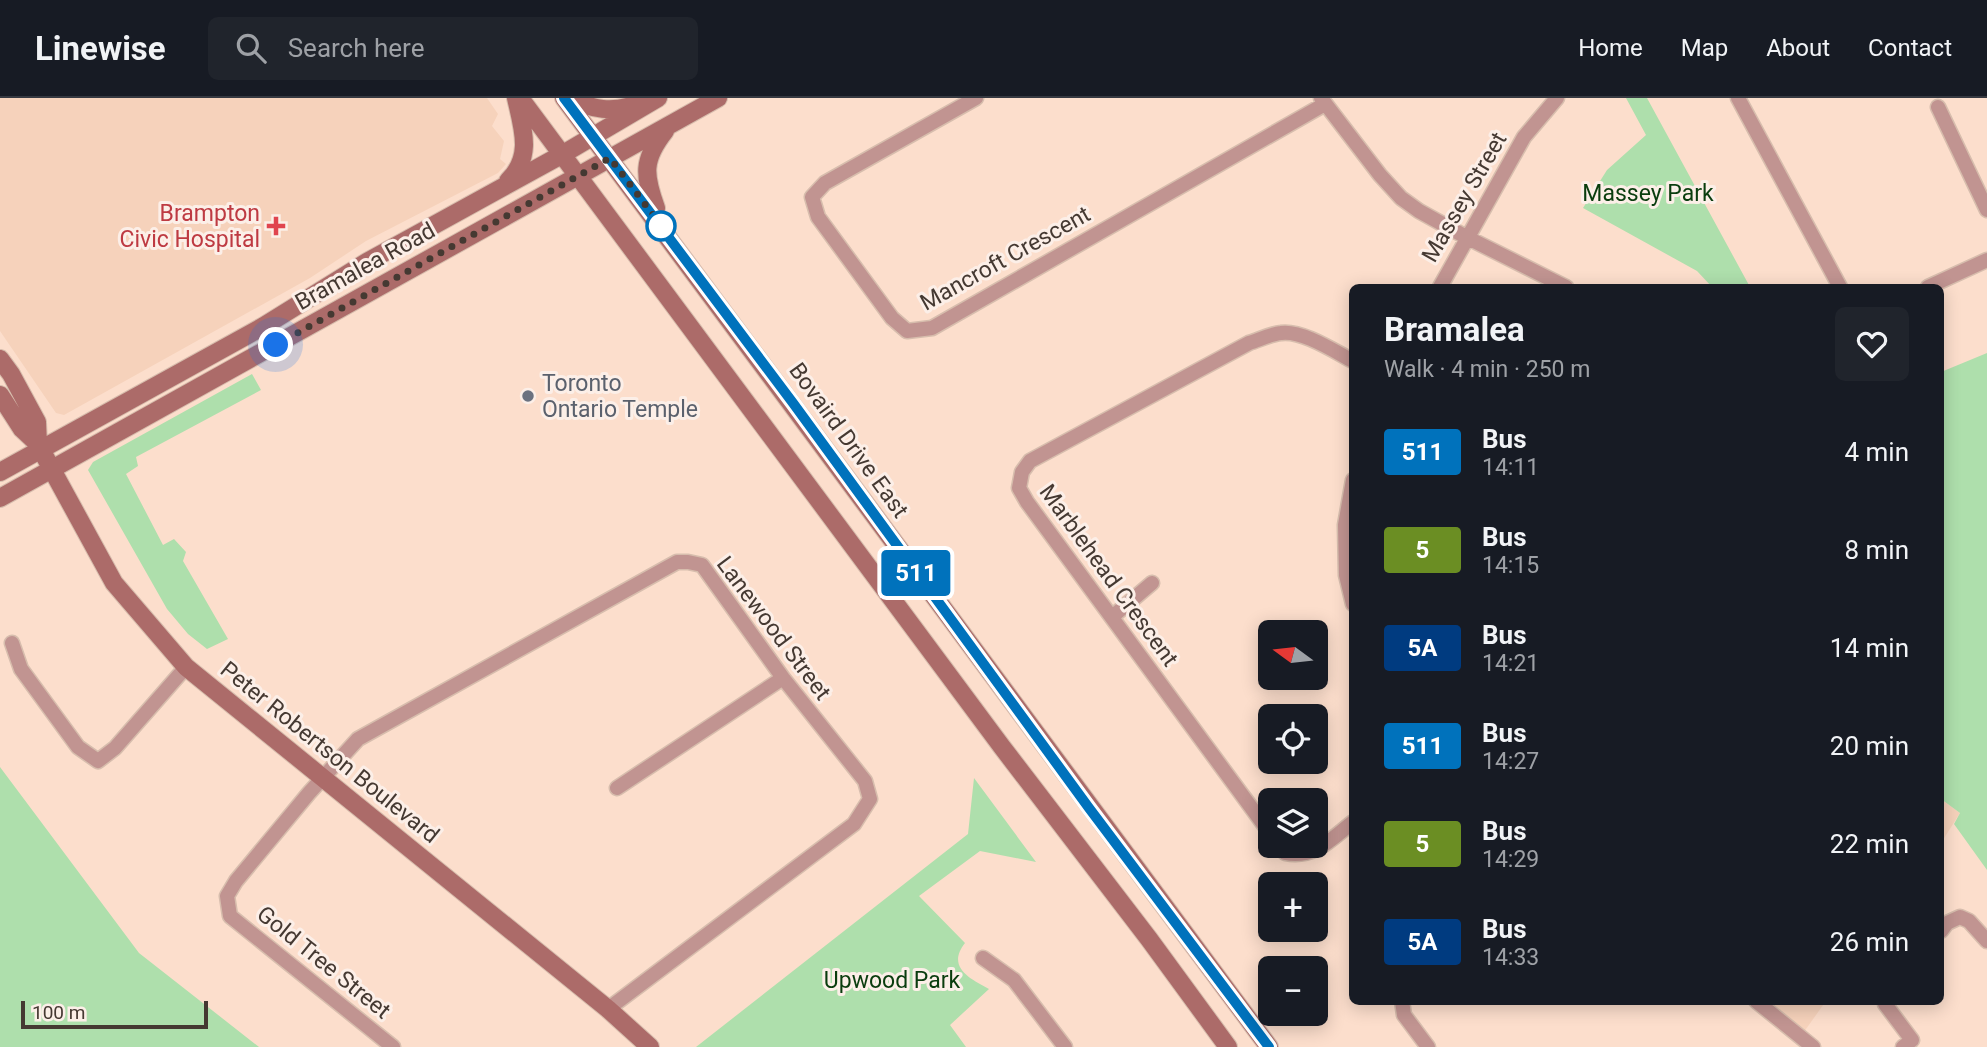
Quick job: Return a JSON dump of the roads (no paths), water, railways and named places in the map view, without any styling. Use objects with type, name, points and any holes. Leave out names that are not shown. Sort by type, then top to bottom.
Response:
[{"type":"main road","points":[[518,98],[563,154],[993,736],[1228,1047]]},
{"type":"main road","points":[[503,186],[517,172],[525,148],[518,98]]},
{"type":"main road","name":"Bovaird Drive East","points":[[565,98],[1089,808],[1269,1047]]},
{"type":"main road","points":[[570,98],[586,106],[608,111],[656,98]]},
{"type":"main road","name":"Bramalea Road","points":[[0,472],[39,447],[264,326],[368,262],[563,154],[656,98]]},
{"type":"main road","name":"Bramalea Road","points":[[0,498],[718,98]]},
{"type":"main road","points":[[663,228],[648,187],[646,173],[653,145],[670,125]]},
{"type":"main road","name":"Peter Robertson Boulevard","points":[[0,359],[37,422],[39,447]]},
{"type":"main road","name":"Peter Robertson Boulevard","points":[[0,395],[22,429],[39,447],[114,583],[186,667],[608,1009],[650,1047]]},
{"type":"street","name":"Mancroft Crescent","points":[[976,98],[825,183],[813,197],[818,217],[892,318],[906,331],[932,328],[1323,101],[1401,198],[1466,237],[1560,284]]},
{"type":"street","name":"Massey Street","points":[[1442,284],[1524,136],[1557,98]]},
{"type":"street","points":[[1738,98],[1838,284]]},
{"type":"street","points":[[1938,107],[1987,210]]},
{"type":"street","points":[[1934,284],[1987,260]]},
{"type":"street","name":"Marblehead Crescent","points":[[1258,817],[1018,488],[1022,472],[1030,461],[1249,343],[1281,332],[1310,339],[1349,359]]},
{"type":"street","points":[[1349,502],[1345,524],[1346,575],[1349,587]]},
{"type":"street","name":"Lanewood Street","points":[[324,777],[358,739],[677,562],[702,565],[783,678],[865,781],[870,799],[854,824],[608,1009]]},
{"type":"street","points":[[1112,617],[1152,583]]},
{"type":"street","points":[[12,643],[22,669],[78,747],[98,761],[115,748],[186,667]]},
{"type":"street","points":[[617,788],[783,678]]},
{"type":"street","name":"Gold Tree Street","points":[[324,777],[236,881],[227,896],[230,916],[393,1047]]},
{"type":"street","points":[[1328,841],[1349,825]]},
{"type":"street","points":[[1944,927],[1959,917],[1969,921],[1987,941]]},
{"type":"street","points":[[983,958],[1014,980],[1065,1047]]},
{"type":"street","points":[[1403,1005],[1405,1015],[1428,1047]]},
{"type":"street","points":[[1761,1005],[1813,1047]]},
{"type":"street","points":[[1886,1005],[1911,1045]]},
{"type":"place","name":"Brampton Civic Hospital","points":[[276,226]]},
{"type":"place","name":"Toronto Ontario Temple","points":[[528,396]]},
{"type":"park label","name":"Massey Park","points":[[1648,193]]},
{"type":"park label","name":"Upwood Park","points":[[892,980]]}]
